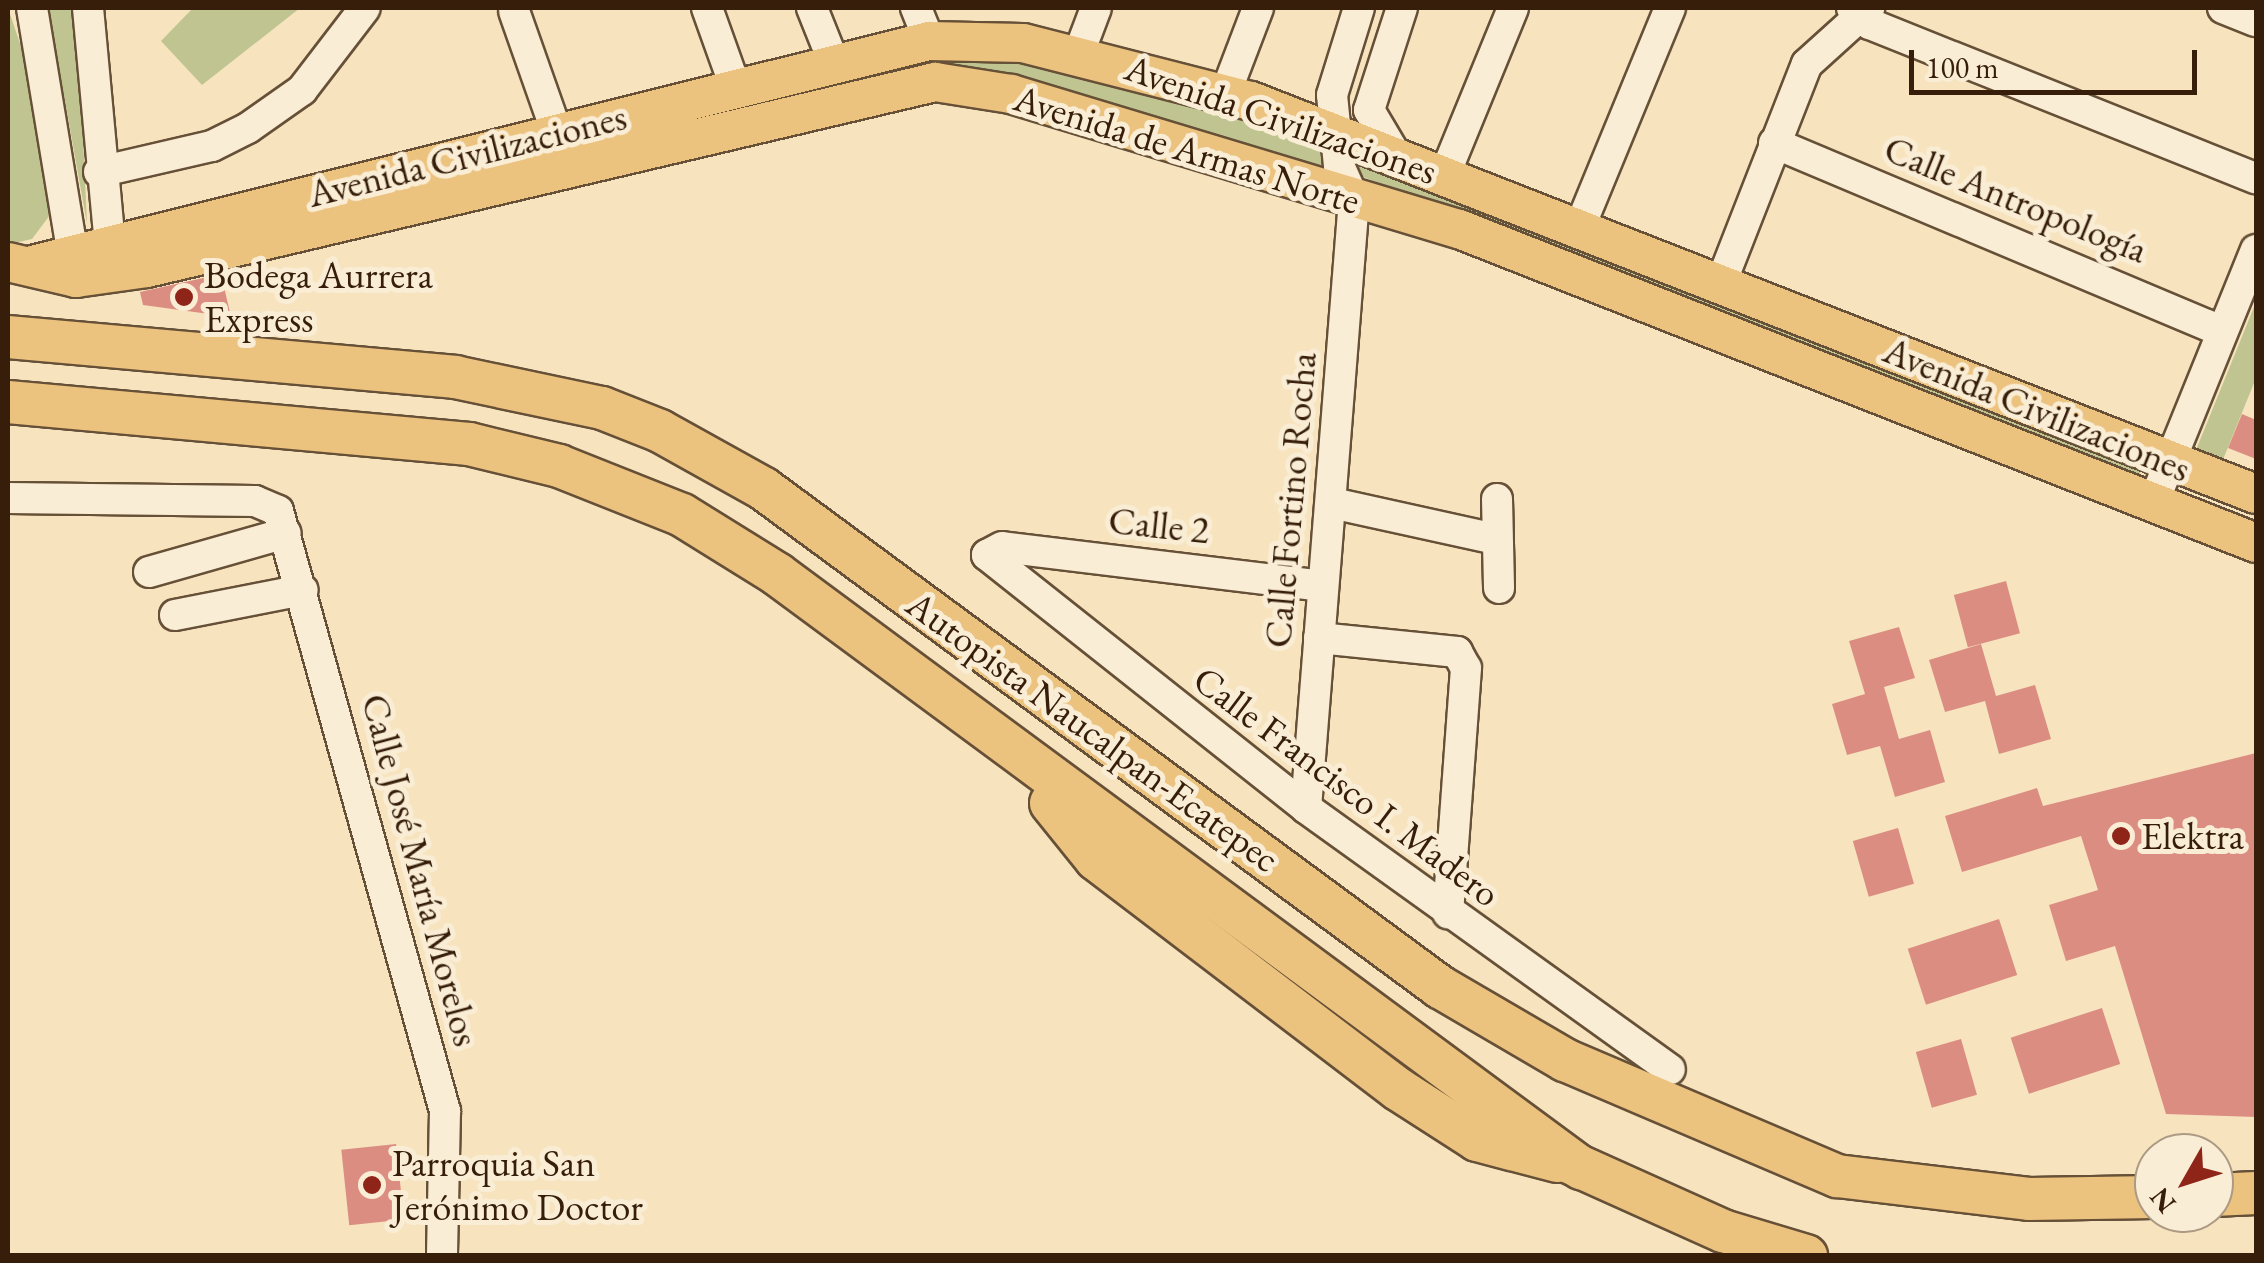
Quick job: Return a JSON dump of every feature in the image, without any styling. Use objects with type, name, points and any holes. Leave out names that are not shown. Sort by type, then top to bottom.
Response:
[{"type":"highway","name":"Autopista Naucalpan-Ecatepec","points":[[8,337],[455,376],[602,408],[660,431],[764,489],[1440,987],[1565,1060],[1837,1176],[2029,1199],[2134,1197]]},
{"type":"highway","name":"Autopista Naucalpan-Ecatepec","points":[[8,402],[401,435],[586,476],[718,534],[1581,1168]]},
{"type":"highway","name":"Autopista Naucalpan-Ecatepec","points":[[1003,745],[1143,913],[1389,1101],[1477,1140],[1581,1168]]},
{"type":"highway","name":"Autopista Naucalpan-Ecatepec","points":[[1003,745],[1301,984],[1540,1149]]},
{"type":"highway","name":"Autopista Naucalpan-Ecatepec","points":[[1051,803],[1406,1076],[1480,1126],[1723,1232],[1806,1256]]},
{"type":"main road","name":"Avenida Civilizaciones","points":[[22,263],[92,261],[558,133],[834,63],[923,24],[968,39],[1088,32],[1162,75],[1239,96],[1580,224],[2256,494]]},
{"type":"main road","points":[[1088,32],[1092,117]]},
{"type":"main road","points":[[962,87],[968,39]]},
{"type":"main road","points":[[1146,134],[1162,75]]},
{"type":"main road","name":"Avenida de Armas Norte","points":[[92,261],[618,159],[877,94],[962,87],[1092,117],[1530,254],[1645,307],[2256,543]]},
{"type":"main road","points":[[1234,162],[1239,96]]},
{"type":"main road","points":[[608,121],[618,159]]},
{"type":"street","points":[[32,8],[92,261]]},
{"type":"street","points":[[88,8],[98,172],[92,261]]},
{"type":"street","points":[[98,172],[212,146],[248,128],[328,62],[366,8]]},
{"type":"street","points":[[707,8],[736,89]]},
{"type":"street","points":[[812,8],[834,63]]},
{"type":"street","points":[[1239,96],[1258,8]]},
{"type":"street","points":[[1354,200],[1334,134],[1332,95],[1359,8]]},
{"type":"street","points":[[1394,154],[1369,110],[1402,8]]},
{"type":"street","points":[[1445,174],[1512,8]]},
{"type":"street","points":[[1580,224],[1670,8]]},
{"type":"street","points":[[2223,8],[2256,21]]},
{"type":"street","points":[[1722,282],[1807,64],[1860,10],[2256,178]]},
{"type":"street","points":[[514,11],[558,133]]},
{"type":"street","name":"Calle Antropología","points":[[1774,144],[2222,332]]},
{"type":"street","name":"Calle Fortino Rocha","points":[[1306,808],[1354,200]]},
{"type":"street","points":[[2154,502],[2256,250]]},
{"type":"street","points":[[8,498],[256,501],[282,522]]},
{"type":"street","points":[[1497,500],[1499,588]]},
{"type":"street","points":[[1332,503],[1496,539]]},
{"type":"street","points":[[149,572],[282,522]]},
{"type":"street","name":"Calle José María Morelos","points":[[282,522],[445,1111],[442,1256]]},
{"type":"street","name":"Calle 2","points":[[988,555],[1002,547],[1323,586]]},
{"type":"street","name":"Calle Francisco I. Madero","points":[[988,555],[1306,808],[1670,1070]]},
{"type":"street","points":[[175,615],[303,590]]},
{"type":"street","points":[[1318,638],[1456,652],[1466,668],[1448,913]]},
{"type":"green space","points":[[8,8],[38,97],[53,211],[32,239],[10,244]]},
{"type":"green space","points":[[38,8],[77,8],[87,224],[64,95]]},
{"type":"green space","points":[[193,8],[300,8],[202,85],[161,41]]},
{"type":"green space","points":[[934,48],[1011,54],[1263,125],[2144,462],[2138,478],[1361,176],[1291,171],[1007,83],[148,252]]},
{"type":"green space","points":[[2256,302],[2256,378],[2222,462],[2196,450]]},
{"type":"building","name":"Bodega Aurrera Express","points":[[221,274],[231,317],[143,305],[140,292]]},
{"type":"building","points":[[2242,414],[2256,420],[2256,459],[2228,448]]},
{"type":"building","points":[[2006,581],[2020,633],[1968,647],[1954,595]]},
{"type":"building","points":[[1899,627],[1915,678],[1884,687],[1899,739],[1930,730],[1945,782],[1895,797],[1880,746],[1847,755],[1832,704],[1865,694],[1849,641]]},
{"type":"building","points":[[1981,644],[1996,696],[2035,685],[2051,739],[1999,754],[1985,701],[1945,712],[1929,660]]},
{"type":"building","points":[[2256,753],[2256,1117],[2166,1114],[2115,946],[2066,961],[2049,905],[2098,890],[2081,836],[1962,872],[1945,816],[2037,788],[2043,806]]},
{"type":"building","points":[[1898,828],[1914,884],[1869,897],[1853,841]]},
{"type":"building","points":[[1999,919],[2017,975],[1926,1005],[1908,949]]},
{"type":"building","points":[[2102,1008],[2120,1064],[2029,1094],[2011,1038]]},
{"type":"building","points":[[1961,1039],[1977,1095],[1932,1108],[1916,1052]]},
{"type":"building","name":"Parroquia San Jerónimo Doctor","points":[[396,1144],[404,1220],[349,1225],[341,1150]]},
{"type":"place","name":"Bodega Aurrera Express","points":[[184,297]]},
{"type":"place","name":"Elektra","points":[[2121,836]]},
{"type":"place","name":"Parroquia San Jerónimo Doctor","points":[[372,1185]]}]
